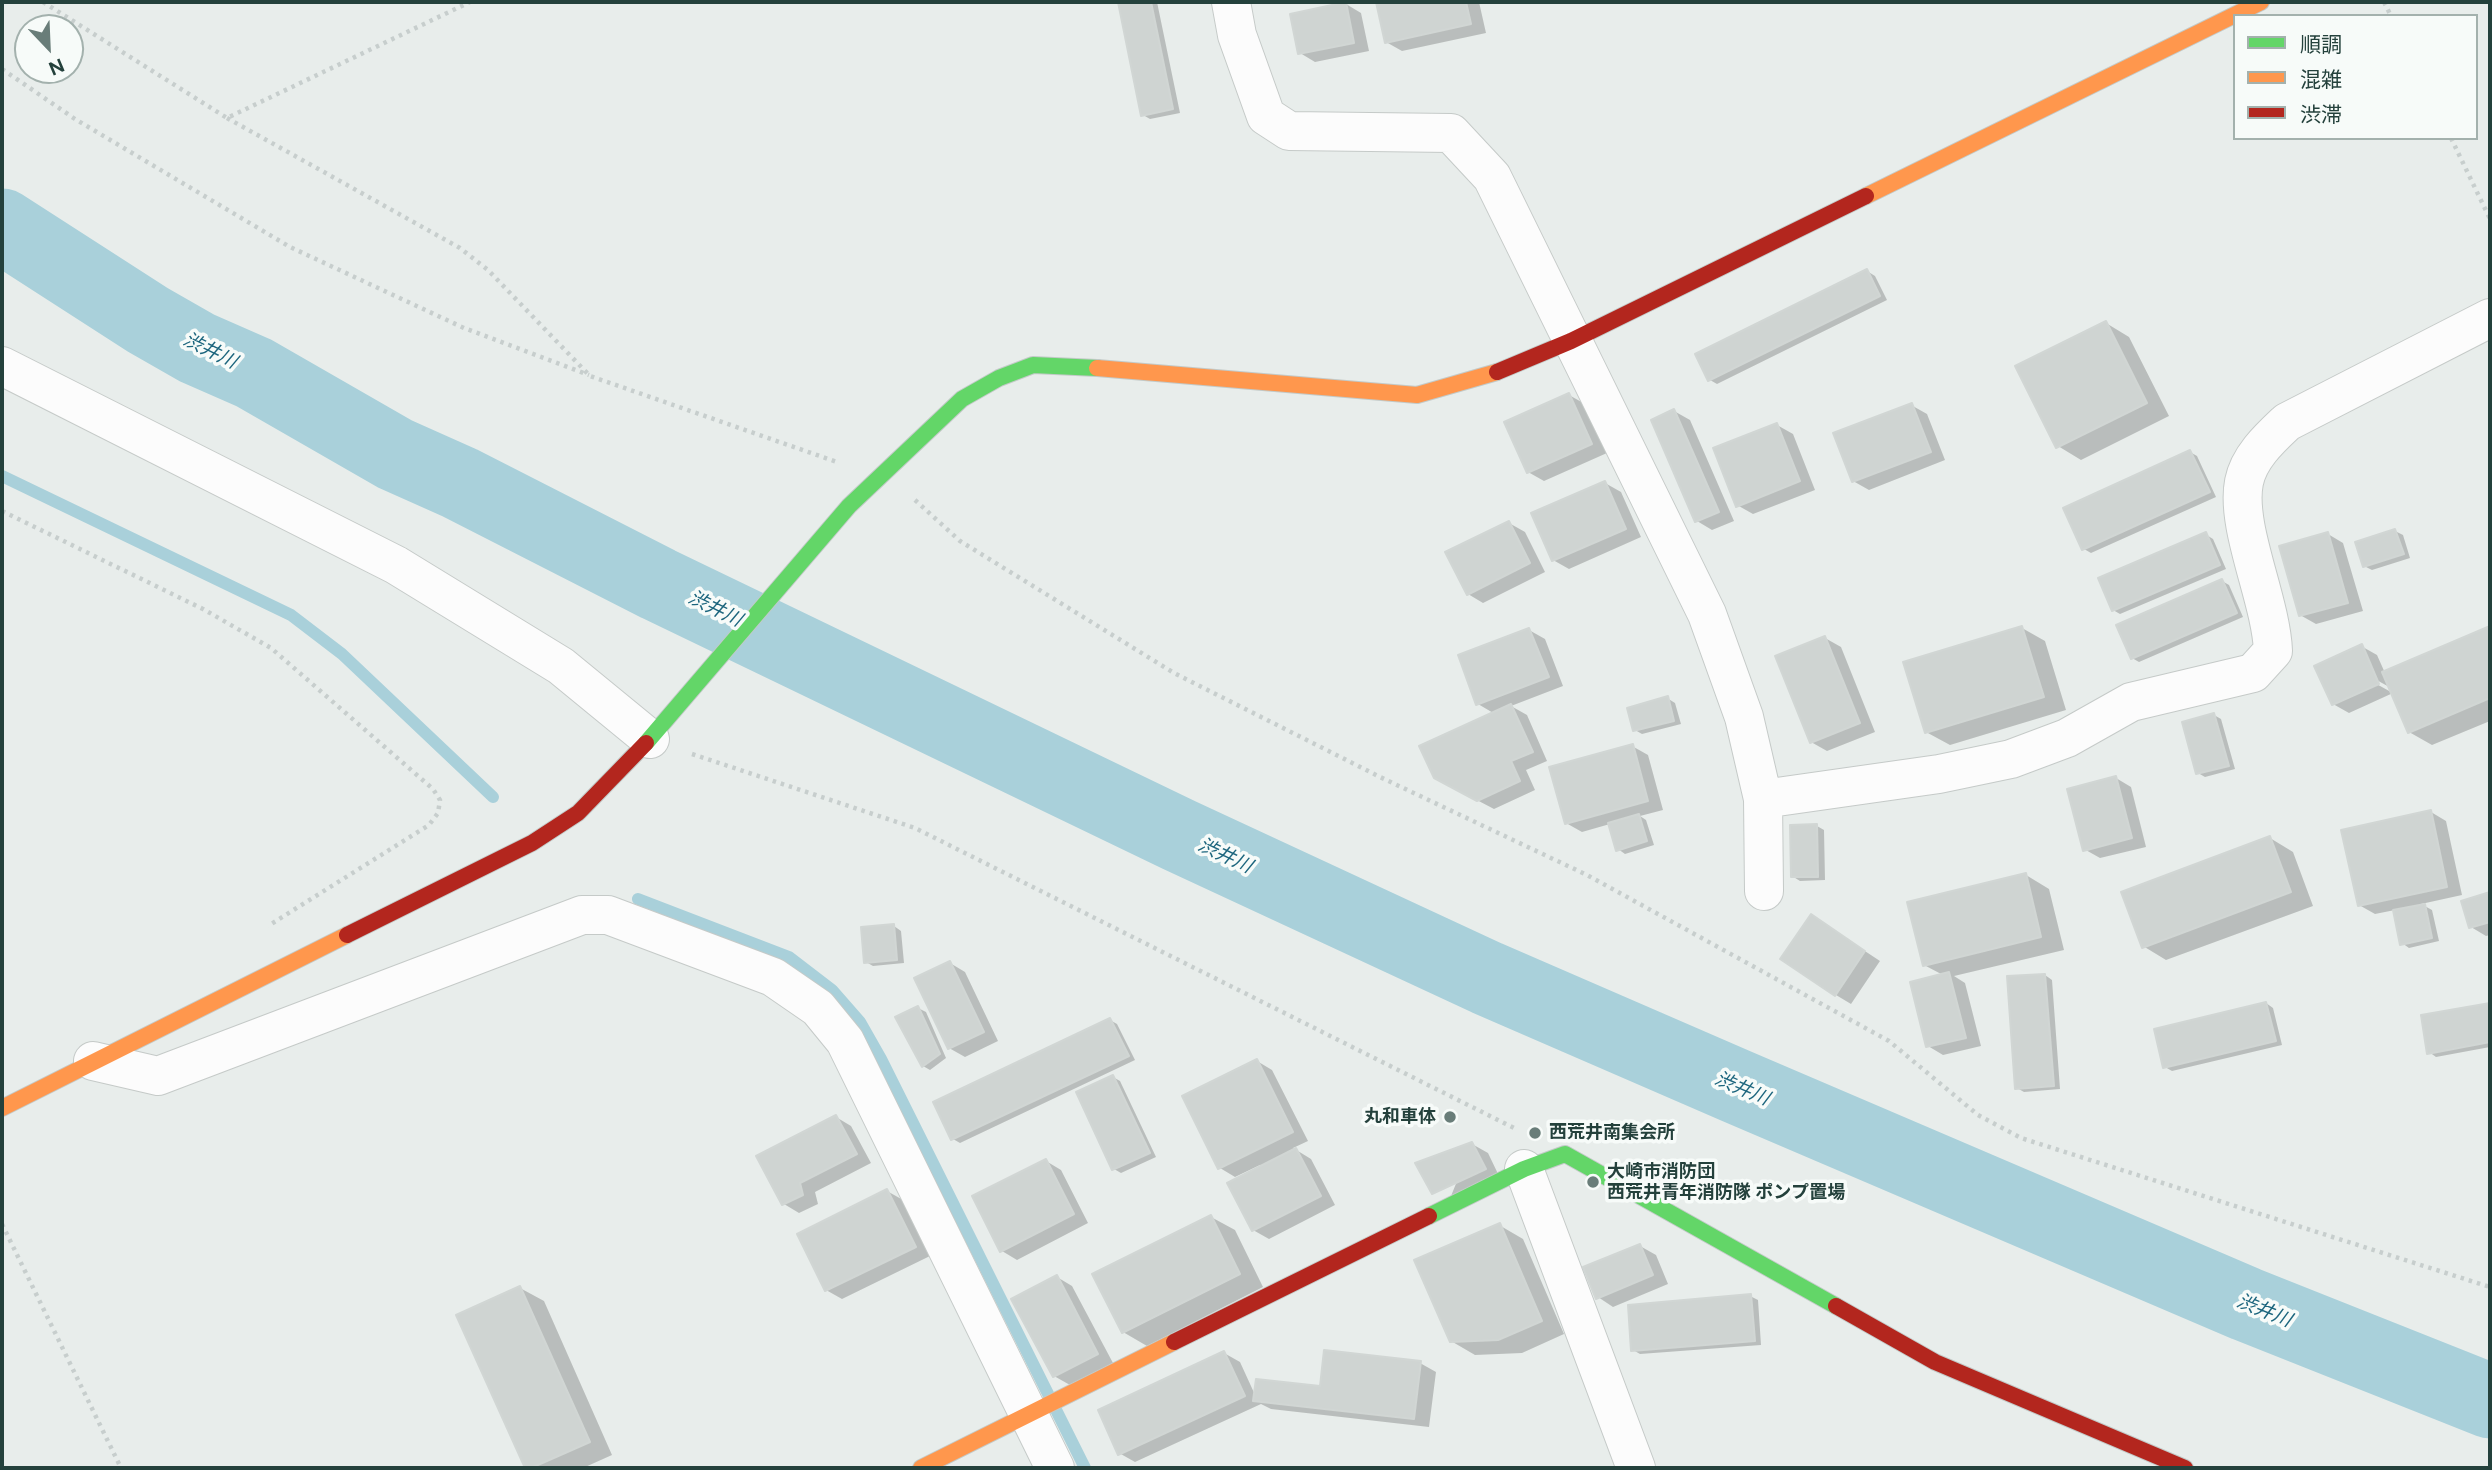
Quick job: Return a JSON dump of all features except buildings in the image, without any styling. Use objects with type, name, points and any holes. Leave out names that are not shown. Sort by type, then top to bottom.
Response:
[{"type":"street","points":[[1231,2],[1237,35],[1266,116],[1289,131],[1451,133],[1492,177],[1570,341],[1707,614],[1744,716],[1763,799],[1764,891]]},
{"type":"street","points":[[2237,14],[2261,2]]},
{"type":"street","points":[[2,1108],[531,843],[578,813],[650,739],[849,506],[962,399],[999,378],[1032,365],[1417,395],[1452,388],[1490,376],[1570,341],[2233,16]]},
{"type":"street","points":[[1763,799],[1939,774],[2011,759],[2067,738],[2131,702],[2253,673],[2273,651],[2272,625],[2242,510],[2244,480],[2262,445],[2287,422],[2490,318]]},
{"type":"street","points":[[2,366],[396,565],[561,666],[650,739]]},
{"type":"street","points":[[93,1061],[158,1076],[582,915],[608,915],[774,977],[818,1008],[845,1041],[1044,1409],[1055,1468]]},
{"type":"street","points":[[920,1468],[1044,1409],[1524,1169],[1564,1154],[1935,1362],[2185,1468]]},
{"type":"street","points":[[1524,1169],[1636,1468]]},
{"type":"path","points":[[43,2],[227,118],[460,248],[488,270],[590,376]]},
{"type":"path","points":[[227,118],[470,2]]},
{"type":"path","points":[[2,69],[75,119],[290,247],[464,328],[821,459],[884,473],[960,541],[1174,673],[1380,777],[1587,875],[1877,1035],[1978,1115],[2021,1138],[2490,1287]]},
{"type":"path","points":[[2452,140],[2490,219]]},
{"type":"path","points":[[2,511],[203,609],[271,649],[433,789],[440,800],[438,813],[429,825],[257,933]]},
{"type":"path","points":[[650,739],[915,828],[1564,1154]]},
{"type":"path","points":[[2,1224],[121,1468]]},
{"type":"waterway","name":"渋井川","points":[[2,226],[148,320],[197,348],[254,373],[395,454],[460,483],[658,584],[1179,835],[1487,978],[1736,1086],[2246,1304],[2490,1401]]},
{"type":"waterway","points":[[2,476],[291,615],[342,654],[493,797]]},
{"type":"waterway","points":[[638,899],[789,957],[832,990],[860,1022],[1085,1468]]},
{"type":"traffic: fast","points":[[646,743],[849,506],[962,399],[999,378],[1033,365],[1097,368]]},
{"type":"traffic: fast","points":[[1429,1216],[1524,1169],[1565,1154],[1836,1306]]},
{"type":"traffic: slow","points":[[2237,14],[2261,2]]},
{"type":"traffic: slow","points":[[1866,196],[2233,16]]},
{"type":"traffic: slow","points":[[1097,368],[1417,395],[1497,372]]},
{"type":"traffic: slow","points":[[2,1108],[347,935]]},
{"type":"traffic: slow","points":[[921,1468],[1174,1342]]},
{"type":"traffic: jam","points":[[1497,372],[1571,341],[1866,196]]},
{"type":"traffic: jam","points":[[347,935],[532,843],[578,813],[646,743]]},
{"type":"traffic: jam","points":[[1174,1342],[1429,1216]]},
{"type":"traffic: jam","points":[[1836,1306],[1935,1362],[2185,1468]]},
{"type":"place","name":"丸和車体","points":[[1450,1117]]},
{"type":"place","name":"西荒井南集会所","points":[[1535,1133]]},
{"type":"place","name":"大崎市消防団 西荒井青年消防隊 ポンプ置場","points":[[1593,1182]]}]
